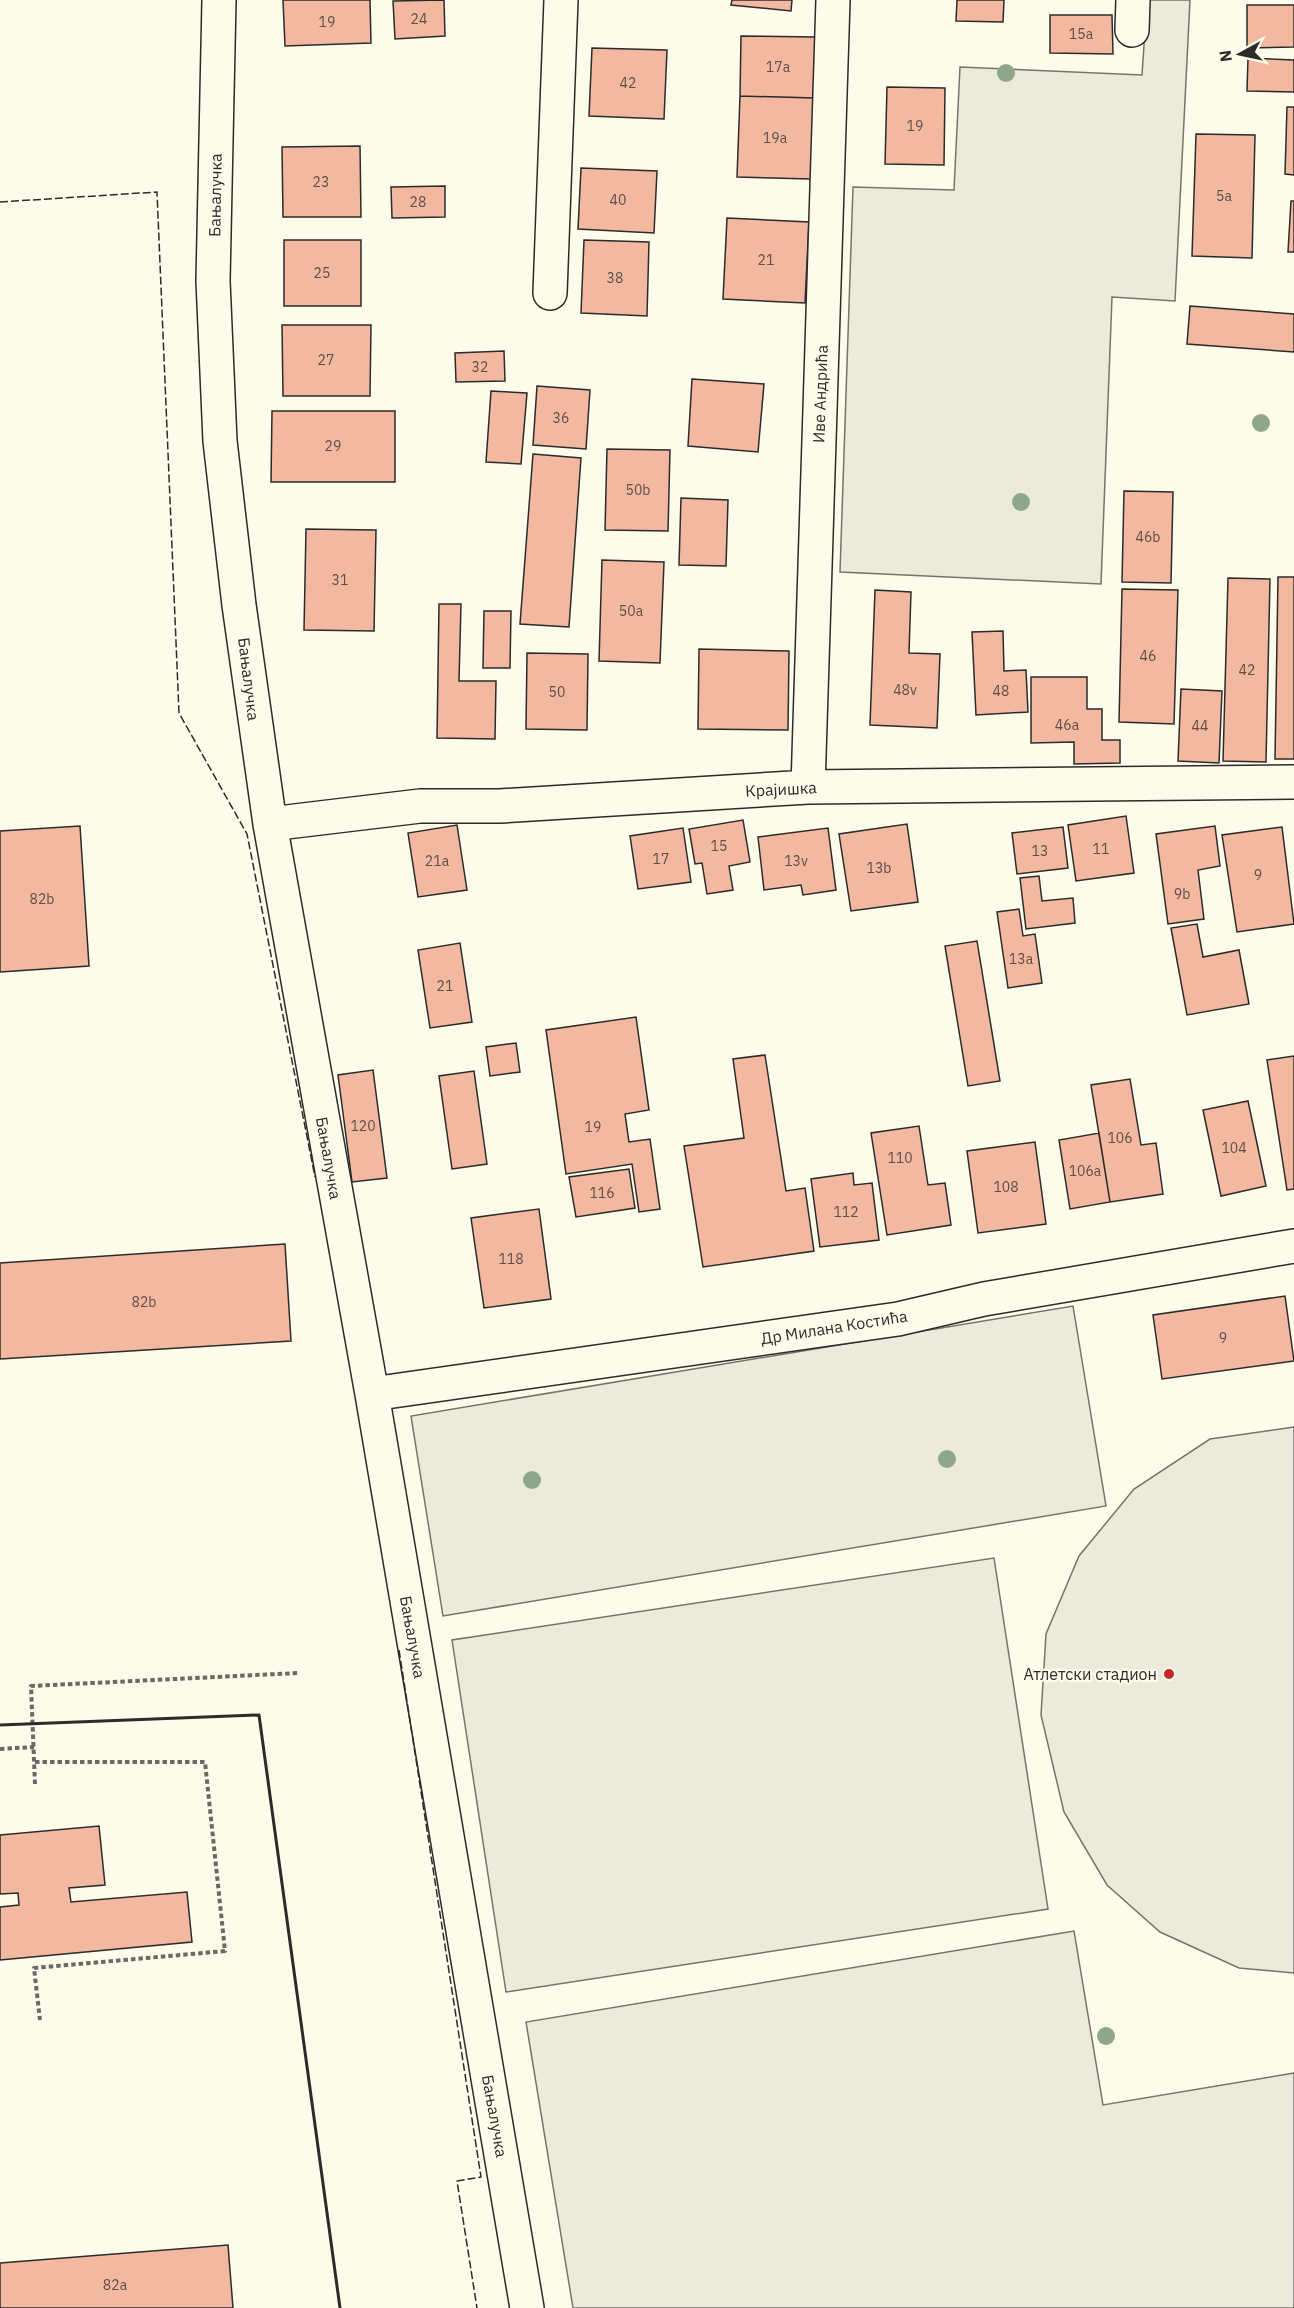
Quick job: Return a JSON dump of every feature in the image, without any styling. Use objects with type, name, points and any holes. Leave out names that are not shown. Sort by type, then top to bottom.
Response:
[{"type":"street","name":"Бањалучка","points":[[219,0],[213,281],[220,441],[242,628],[270,824],[372,1394],[527,2308]]},
{"type":"street","points":[[550,293],[561,0]]},
{"type":"street","name":"Иве Андрића","points":[[808,787],[832,0]]},
{"type":"street","name":"Крајишка","points":[[270,824],[420,806],[500,806],[808,787],[1294,782]]},
{"type":"street","name":"Др Милана Костића","points":[[372,1394],[898,1319],[984,1299],[1294,1246]]},
{"type":"path","points":[[35,1784],[31,1686],[298,1673]]},
{"type":"path","points":[[0,1749],[34,1747]]},
{"type":"path","points":[[35,1762],[205,1762],[225,1951],[34,1968],[40,2020]]},
{"type":"shaded area","points":[[1147,0],[1190,0],[1175,301],[1112,297],[1101,584],[840,572],[853,187],[954,190],[960,67],[1142,75]]},
{"type":"shaded area","points":[[1073,1306],[1106,1506],[443,1616],[411,1416]]},
{"type":"shaded area","name":"Атлетски стадион","points":[[1294,1427],[1294,1973],[1239,1968],[1160,1932],[1107,1885],[1064,1812],[1041,1715],[1046,1634],[1079,1556],[1134,1489],[1210,1439]]},
{"type":"shaded area","points":[[994,1558],[1048,1909],[506,1992],[452,1640]]},
{"type":"shaded area","points":[[1074,1931],[1103,2105],[1294,2073],[1294,2308],[573,2308],[526,2022]]},
{"type":"building","points":[[283,0],[370,0],[371,43],[285,46]]},
{"type":"building","points":[[444,0],[445,36],[395,39],[393,1]]},
{"type":"building","points":[[732,0],[792,0],[791,11],[731,5]]},
{"type":"building","points":[[957,0],[1004,0],[1003,22],[956,21]]},
{"type":"building","points":[[1247,5],[1294,5],[1294,47],[1247,48]]},
{"type":"building","points":[[1050,15],[1112,15],[1113,54],[1050,53]]},
{"type":"building","points":[[741,36],[815,37],[814,98],[740,96]]},
{"type":"building","points":[[592,48],[667,50],[664,119],[589,116]]},
{"type":"building","points":[[1248,58],[1294,60],[1294,92],[1247,91]]},
{"type":"building","points":[[887,87],[945,88],[944,165],[885,164]]},
{"type":"building","points":[[740,96],[814,98],[811,179],[737,177]]},
{"type":"building","points":[[1287,107],[1294,107],[1294,175],[1285,174]]},
{"type":"building","points":[[1196,134],[1255,135],[1252,258],[1192,256]]},
{"type":"building","points":[[360,146],[361,217],[283,217],[282,147]]},
{"type":"building","points":[[581,168],[657,171],[654,233],[578,229]]},
{"type":"building","points":[[445,186],[445,217],[392,218],[391,187]]},
{"type":"building","points":[[1291,201],[1294,201],[1294,252],[1288,252]]},
{"type":"building","points":[[727,218],[809,222],[805,303],[723,299]]},
{"type":"building","points":[[284,240],[361,240],[361,306],[284,306]]},
{"type":"building","points":[[584,240],[649,242],[647,316],[581,313]]},
{"type":"building","points":[[1190,306],[1294,314],[1294,352],[1187,344]]},
{"type":"building","points":[[282,325],[371,325],[370,396],[283,396]]},
{"type":"building","points":[[504,351],[505,381],[456,382],[455,353]]},
{"type":"building","points":[[692,379],[764,384],[758,452],[688,446]]},
{"type":"building","points":[[537,386],[590,390],[586,449],[533,445]]},
{"type":"building","points":[[491,391],[527,393],[521,464],[486,462]]},
{"type":"building","points":[[272,411],[395,411],[395,482],[271,482]]},
{"type":"building","points":[[607,449],[670,450],[668,531],[605,530]]},
{"type":"building","points":[[533,454],[581,458],[569,627],[520,624]]},
{"type":"building","points":[[1124,491],[1173,492],[1171,583],[1122,582]]},
{"type":"building","points":[[681,498],[728,500],[726,566],[679,565]]},
{"type":"building","points":[[306,529],[376,530],[374,631],[304,630]]},
{"type":"building","points":[[602,560],[664,562],[660,663],[599,661]]},
{"type":"building","points":[[1278,577],[1294,577],[1294,759],[1275,759]]},
{"type":"building","points":[[1228,578],[1270,579],[1266,762],[1223,761]]},
{"type":"building","points":[[1122,589],[1178,590],[1174,724],[1119,722]]},
{"type":"building","points":[[875,590],[911,592],[909,653],[940,654],[937,728],[870,725]]},
{"type":"building","points":[[439,604],[461,604],[459,681],[496,681],[495,739],[437,738]]},
{"type":"building","points":[[484,611],[511,611],[510,668],[483,668]]},
{"type":"building","points":[[1003,631],[1004,671],[1026,670],[1028,712],[976,715],[972,632]]},
{"type":"building","points":[[699,649],[789,651],[788,730],[698,729]]},
{"type":"building","points":[[527,653],[588,654],[587,730],[526,729]]},
{"type":"building","points":[[1031,677],[1087,677],[1087,709],[1102,709],[1102,740],[1120,740],[1120,763],[1074,764],[1074,742],[1031,743]]},
{"type":"building","points":[[1181,689],[1222,691],[1219,763],[1178,761]]},
{"type":"building","points":[[1126,816],[1134,873],[1076,881],[1068,825]]},
{"type":"building","points":[[743,820],[750,862],[729,866],[733,890],[707,894],[702,863],[695,864],[689,829]]},
{"type":"building","points":[[907,824],[918,902],[851,911],[839,834]]},
{"type":"building","points":[[457,825],[467,890],[418,897],[408,833]]},
{"type":"building","points":[[80,826],[89,966],[0,972],[0,831]]},
{"type":"building","points":[[1215,826],[1220,866],[1198,870],[1204,919],[1168,924],[1156,834]]},
{"type":"building","points":[[1063,827],[1068,868],[1017,874],[1012,833]]},
{"type":"building","points":[[1282,827],[1294,924],[1237,932],[1222,835]]},
{"type":"building","points":[[683,828],[691,882],[638,889],[630,836]]},
{"type":"building","points":[[828,828],[836,890],[803,895],[801,885],[764,890],[758,837]]},
{"type":"building","points":[[1039,876],[1042,901],[1073,898],[1075,923],[1026,929],[1020,878]]},
{"type":"building","points":[[1019,909],[1023,936],[1035,934],[1042,983],[1008,988],[997,912]]},
{"type":"building","points":[[1197,924],[1203,957],[1239,950],[1249,1004],[1187,1015],[1171,928]]},
{"type":"building","points":[[977,941],[1000,1081],[968,1086],[945,946]]},
{"type":"building","points":[[460,943],[472,1022],[430,1028],[418,950]]},
{"type":"building","points":[[636,1017],[649,1110],[625,1114],[629,1142],[650,1139],[660,1209],[639,1212],[632,1164],[566,1174],[546,1030]]},
{"type":"building","points":[[516,1043],[520,1072],[490,1076],[486,1047]]},
{"type":"building","points":[[765,1055],[786,1191],[805,1188],[814,1251],[703,1267],[684,1146],[744,1138],[733,1059]]},
{"type":"building","points":[[1294,1056],[1294,1189],[1287,1190],[1267,1060]]},
{"type":"building","points":[[373,1070],[387,1178],[352,1182],[338,1075]]},
{"type":"building","points":[[474,1071],[487,1164],[452,1169],[439,1076]]},
{"type":"building","points":[[1130,1079],[1141,1145],[1156,1143],[1163,1194],[1110,1202],[1091,1085]]},
{"type":"building","points":[[1248,1101],[1266,1186],[1221,1196],[1203,1110]]},
{"type":"building","points":[[919,1126],[928,1185],[945,1183],[951,1225],[887,1235],[871,1133]]},
{"type":"building","points":[[1099,1133],[1110,1202],[1070,1209],[1059,1140]]},
{"type":"building","points":[[1035,1142],[1046,1224],[978,1233],[967,1151]]},
{"type":"building","points":[[629,1169],[635,1208],[576,1217],[569,1177]]},
{"type":"building","points":[[853,1173],[854,1185],[872,1183],[879,1240],[820,1247],[811,1179]]},
{"type":"building","points":[[539,1209],[551,1299],[484,1308],[471,1218]]},
{"type":"building","points":[[285,1244],[291,1341],[0,1359],[0,1263]]},
{"type":"building","points":[[1285,1296],[1294,1361],[1162,1379],[1153,1315]]},
{"type":"building","points":[[99,1826],[105,1885],[69,1888],[71,1902],[187,1892],[192,1942],[0,1960],[0,1907],[19,1905],[18,1893],[0,1894],[0,1835]]},
{"type":"building","points":[[228,2245],[233,2308],[0,2308],[0,2263]]},
{"type":"fence","points":[[0,202],[157,192],[179,713],[247,834],[315,1177]]},
{"type":"fence","points":[[399,1650],[481,2177],[457,2181],[477,2308]]},
{"type":"wall","points":[[0,1725],[259,1715],[340,2308]]},
{"type":"place","name":"Атлетски стадион","points":[[1169,1674]]}]
